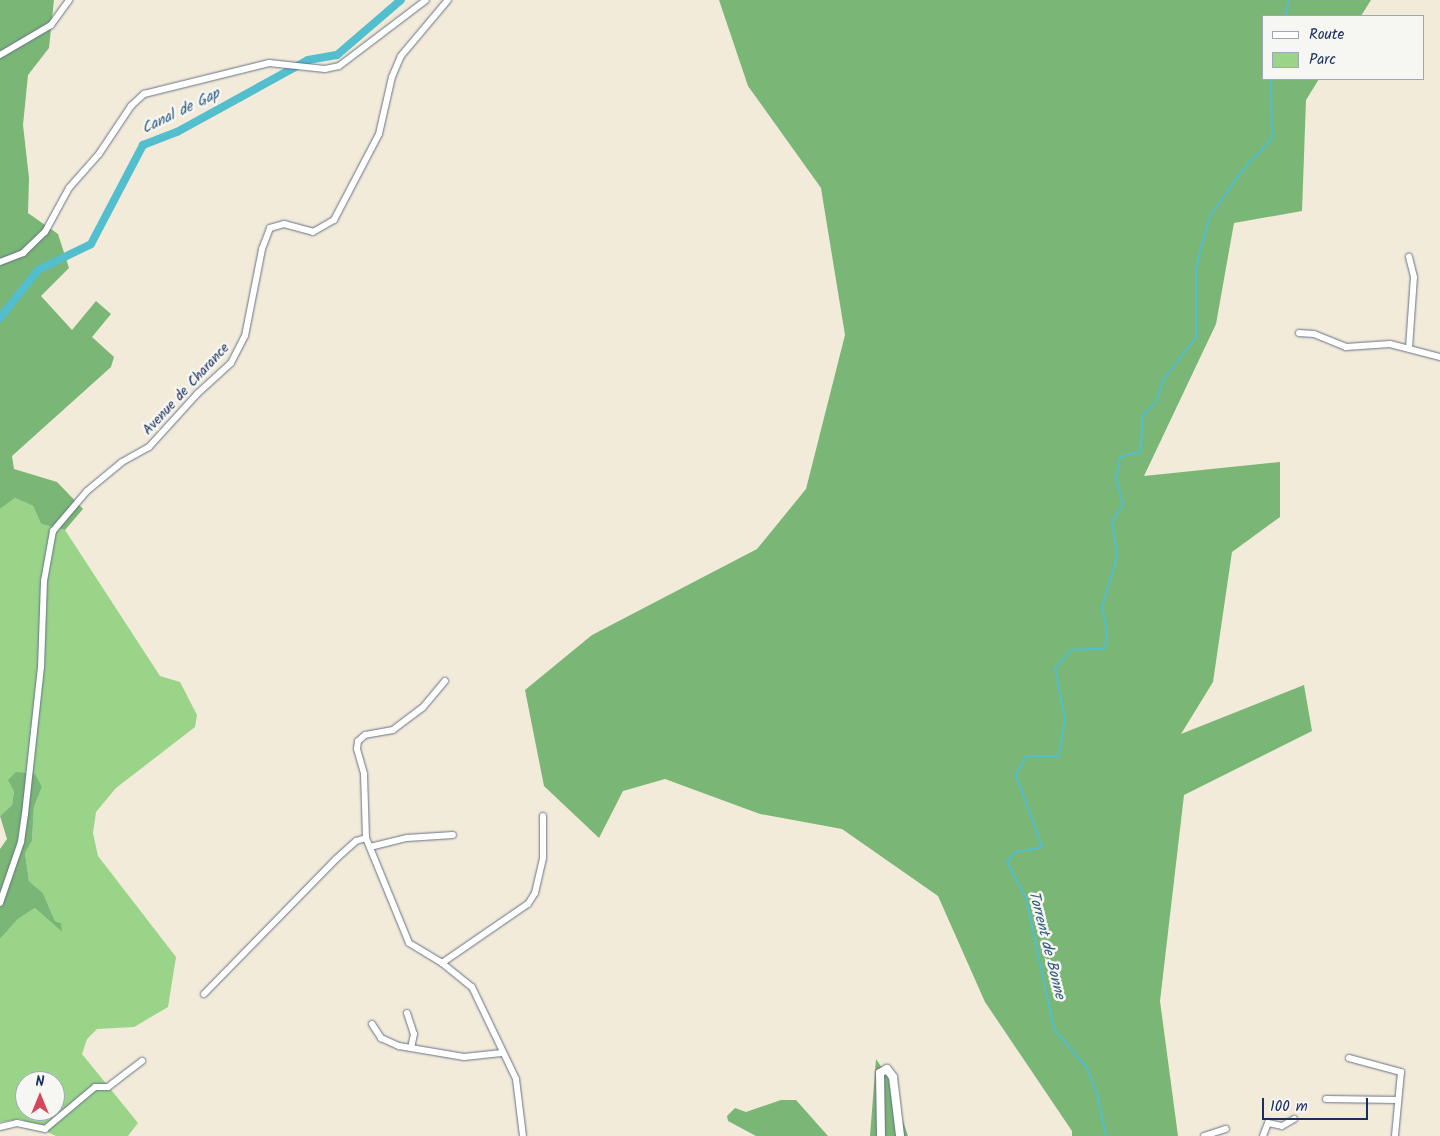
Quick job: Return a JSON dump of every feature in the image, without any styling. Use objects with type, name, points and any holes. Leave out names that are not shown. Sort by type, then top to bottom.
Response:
[{"type":"street","points":[[0,55],[51,25],[69,0]]},
{"type":"street","points":[[0,262],[23,253],[46,232],[69,188],[99,154],[131,106],[144,94],[269,63],[325,69],[346,62],[426,0]]},
{"type":"street","name":"Avenue de Charance","points":[[0,903],[21,842],[26,814],[41,667],[44,581],[53,531],[87,490],[122,462],[149,446],[197,394],[231,363],[245,336],[262,249],[270,228],[284,224],[313,232],[334,220],[379,134],[392,77],[401,56],[448,0]]},
{"type":"street","points":[[1408,348],[1414,277],[1409,257]]},
{"type":"street","points":[[1299,333],[1314,334],[1346,347],[1390,344],[1440,357]]},
{"type":"street","points":[[445,681],[422,708],[393,730],[365,735],[358,741],[357,749],[365,780],[366,838],[409,943],[442,962],[472,987],[519,1091],[523,1136]]},
{"type":"street","points":[[442,962],[528,904],[535,893],[543,858],[543,816]]},
{"type":"street","points":[[370,846],[407,838],[454,835]]},
{"type":"street","points":[[204,994],[336,859],[356,841],[366,838]]},
{"type":"street","points":[[407,1013],[412,1022],[414,1034],[411,1048]]},
{"type":"street","points":[[372,1024],[381,1038],[411,1048],[464,1056],[502,1052]]},
{"type":"street","points":[[1349,1058],[1401,1072],[1395,1136]]},
{"type":"street","points":[[0,1127],[16,1123],[44,1129],[95,1087],[108,1087],[142,1061]]},
{"type":"street","points":[[881,1136],[880,1073],[887,1069],[893,1077],[900,1136]]},
{"type":"street","points":[[1326,1099],[1398,1100]]},
{"type":"street","points":[[1264,1136],[1268,1124],[1282,1126],[1294,1119]]},
{"type":"street","points":[[1204,1136],[1226,1129]]},
{"type":"green space","points":[[0,0],[54,0],[49,48],[28,75],[23,125],[29,178],[28,213],[58,234],[69,268],[41,296],[72,330],[96,301],[111,314],[92,337],[114,357],[111,367],[12,456],[14,469],[57,482],[83,509],[65,530],[41,524],[33,506],[15,498],[0,509]]},
{"type":"green space","points":[[719,0],[1371,0],[1362,15],[1262,15],[1262,80],[1318,80],[1306,100],[1302,211],[1234,223],[1216,324],[1144,476],[1280,462],[1280,517],[1232,552],[1213,682],[1181,734],[1304,685],[1312,731],[1184,795],[1160,1001],[1178,1136],[1072,1136],[1072,1131],[985,1002],[938,896],[842,829],[760,814],[665,779],[623,791],[599,838],[544,786],[525,690],[592,635],[757,549],[806,489],[845,335],[821,188],[748,86]]},
{"type":"green space","points":[[15,498],[33,506],[41,524],[65,530],[160,676],[180,682],[197,715],[195,727],[116,788],[96,812],[93,833],[98,856],[176,957],[168,1007],[134,1027],[97,1029],[87,1039],[82,1054],[138,1123],[128,1136],[56,1136],[24,1121],[65,1121],[65,1071],[15,1071],[15,1120],[0,1122],[0,939],[18,919],[35,908],[61,931],[61,923],[55,921],[43,893],[29,881],[25,853],[32,841],[34,807],[42,787],[14,791],[12,805],[0,816],[0,509]]},
{"type":"green space","points":[[16,772],[35,774],[42,787],[34,807],[32,841],[25,853],[29,881],[43,893],[55,921],[61,923],[62,932],[35,908],[18,919],[0,939],[0,849],[7,839],[0,816],[12,805],[14,791],[8,780]]},
{"type":"green space","points":[[876,1059],[888,1077],[908,1136],[870,1136]]},
{"type":"green space","points":[[781,1100],[796,1100],[828,1136],[756,1136],[728,1121],[727,1116],[735,1108],[746,1112]]},
{"type":"waterway","name":"Canal de Gap","points":[[0,318],[38,270],[91,244],[143,145],[177,132],[308,60],[337,55],[401,0]]},
{"type":"waterway","name":"Torrent de Bonne","points":[[1285,15],[1289,0]]},
{"type":"waterway","name":"Torrent de Bonne","points":[[1106,1136],[1097,1094],[1087,1068],[1054,1029],[1026,898],[1007,862],[1015,852],[1042,847],[1016,775],[1026,756],[1059,756],[1065,719],[1055,669],[1071,650],[1105,648],[1107,633],[1102,607],[1117,556],[1112,522],[1123,504],[1116,478],[1120,457],[1141,451],[1142,416],[1156,402],[1163,380],[1196,337],[1196,266],[1210,216],[1241,172],[1272,138],[1271,80]]}]
